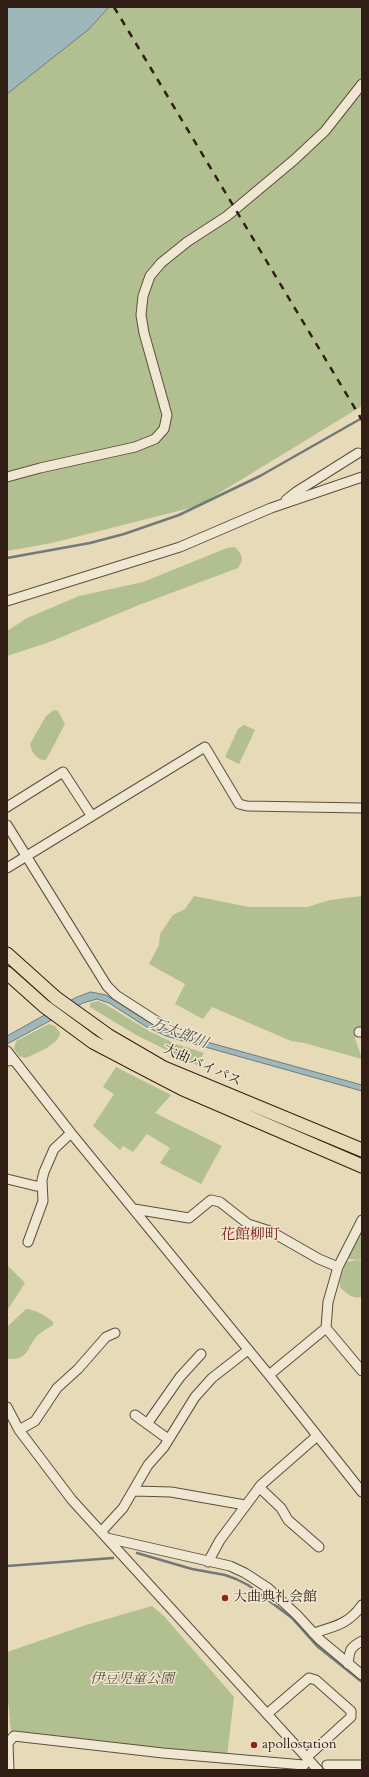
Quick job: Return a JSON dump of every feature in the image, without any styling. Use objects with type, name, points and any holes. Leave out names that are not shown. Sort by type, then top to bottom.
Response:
[{"type":"highway","name":"大曲バイパス","points":[[7,954],[60,1001],[109,1036],[164,1068],[362,1150]]},
{"type":"highway","name":"大曲バイパス","points":[[7,973],[48,1009],[93,1042],[183,1089],[362,1166]]},
{"type":"street","points":[[7,477],[40,468],[135,447],[155,439],[164,429],[167,415],[144,333],[141,315],[143,296],[150,276],[161,263],[177,250],[227,216],[294,160],[325,131],[362,84]]},
{"type":"street","points":[[281,505],[296,492],[358,453]]},
{"type":"street","points":[[7,601],[180,547],[281,505],[362,477]]},
{"type":"street","points":[[7,868],[91,815],[205,747],[239,804],[247,806],[362,808]]},
{"type":"street","points":[[7,807],[63,772],[91,815]]},
{"type":"street","points":[[7,825],[107,986],[116,995],[161,1024]]},
{"type":"street","points":[[9,1056],[269,1375],[362,1492]]},
{"type":"street","points":[[28,1242],[44,1201],[42,1180],[44,1172],[54,1149],[71,1133]]},
{"type":"street","points":[[7,1179],[42,1186]]},
{"type":"street","points":[[134,1209],[189,1218],[208,1201],[220,1202],[248,1224],[270,1231],[319,1259],[338,1267]]},
{"type":"street","points":[[362,1220],[338,1267],[328,1302],[326,1328],[362,1371]]},
{"type":"street","points":[[269,1375],[326,1328]]},
{"type":"street","points":[[19,1430],[35,1421],[57,1388],[78,1369],[106,1337],[115,1333]]},
{"type":"street","points":[[104,1535],[134,1491],[148,1465],[168,1439],[195,1397],[212,1378],[248,1350]]},
{"type":"street","points":[[147,1424],[180,1377],[200,1354]]},
{"type":"street","points":[[7,1407],[19,1430],[72,1500],[267,1714],[306,1761],[318,1770]]},
{"type":"street","points":[[135,1415],[168,1439]]},
{"type":"street","points":[[208,1562],[220,1540],[259,1487],[317,1436]]},
{"type":"street","points":[[259,1487],[281,1508],[288,1520],[319,1547]]},
{"type":"street","points":[[134,1491],[171,1492],[245,1505]]},
{"type":"street","points":[[104,1535],[208,1562],[230,1566],[260,1582],[297,1615],[313,1633],[362,1675]]},
{"type":"street","points":[[313,1633],[346,1621],[353,1616],[362,1605]]},
{"type":"street","points":[[348,1664],[351,1649],[353,1646],[362,1641]]},
{"type":"street","points":[[9,1770],[7,1741],[14,1736],[285,1767],[306,1761],[351,1717],[351,1711],[316,1680],[309,1678],[267,1714]]},
{"type":"street","points":[[327,1765],[362,1765]]},
{"type":"green space","points":[[109,7],[362,7],[362,406],[198,506],[52,543],[7,551],[7,94],[89,29]]},
{"type":"green space","points":[[235,547],[242,557],[238,568],[139,605],[47,643],[7,656],[7,631],[27,618],[79,596],[143,582],[227,548]]},
{"type":"green space","points":[[54,710],[58,711],[65,724],[46,760],[43,760],[35,755],[30,744],[46,716]]},
{"type":"green space","points":[[244,725],[255,730],[239,764],[225,757],[238,729]]},
{"type":"green space","points":[[194,896],[249,907],[307,907],[330,900],[362,896],[362,1028],[358,1029],[355,1038],[362,1059],[304,1043],[291,1041],[212,1007],[203,1019],[175,1004],[185,984],[149,964],[159,945],[160,934],[173,915],[185,909]]},
{"type":"green space","points":[[98,1001],[149,1031],[176,1044],[204,1053],[197,1065],[136,1035],[90,1007],[90,1003]]},
{"type":"green space","points":[[49,1024],[55,1026],[60,1033],[56,1041],[26,1058],[19,1056],[14,1049],[16,1041]]},
{"type":"green space","points":[[116,1067],[171,1095],[155,1113],[222,1146],[201,1184],[160,1163],[170,1148],[147,1134],[133,1152],[123,1146],[120,1150],[93,1126],[114,1094],[103,1087]]},
{"type":"green space","points":[[362,1229],[362,1260],[349,1259],[347,1256]]},
{"type":"green space","points":[[357,1260],[362,1261],[362,1297],[350,1295],[340,1287],[340,1280],[346,1262]]},
{"type":"green space","points":[[7,1265],[25,1283],[7,1311]]},
{"type":"green space","points":[[26,1309],[33,1310],[44,1315],[53,1322],[53,1325],[35,1338],[25,1354],[18,1358],[7,1359],[7,1327]]},
{"type":"green space","name":"伊豆児童公園","points":[[152,1606],[164,1616],[234,1697],[227,1756],[11,1733],[7,1689],[7,1652],[86,1625]]},
{"type":"water","points":[[7,7],[109,7],[89,29],[7,94]]},
{"type":"water","points":[[91,992],[106,995],[147,1021],[178,1034],[362,1085],[362,1091],[166,1036],[145,1026],[109,1003],[97,999],[83,1003],[7,1044],[7,1036],[75,998]]},
{"type":"waterway","points":[[7,558],[90,543],[124,534],[179,515],[260,476],[362,418]]},
{"type":"waterway","points":[[137,1553],[192,1569],[225,1575],[248,1585],[292,1618],[317,1646],[362,1682]]},
{"type":"waterway","points":[[7,1566],[113,1558]]},
{"type":"railway","points":[[114,7],[362,420]]},
{"type":"place","name":"大曲典礼会館","points":[[225,1598]]},
{"type":"place","name":"apollostation","points":[[254,1745]]},
{"type":"district","name":"花館柳町","points":[[250,1236]]},
{"type":"water label","name":"万太郎川","points":[[179,1034]]}]
